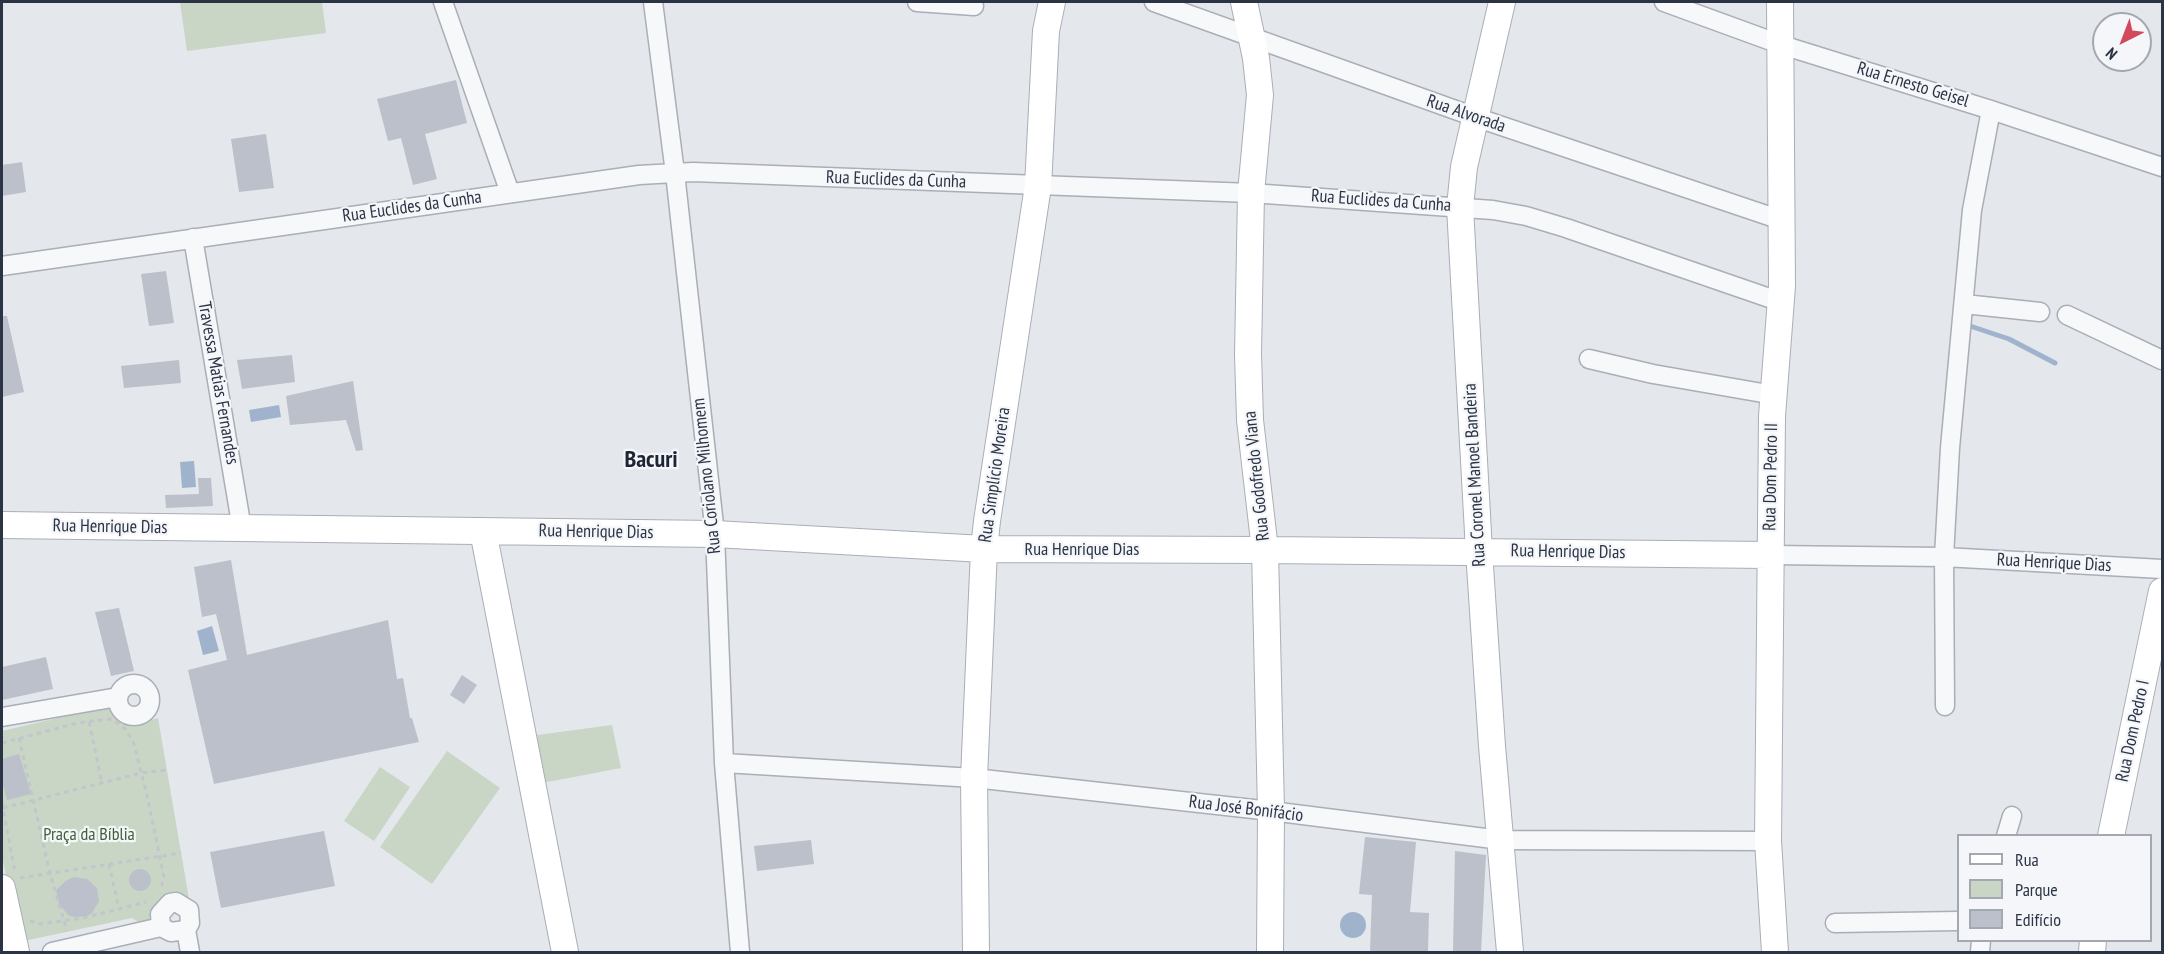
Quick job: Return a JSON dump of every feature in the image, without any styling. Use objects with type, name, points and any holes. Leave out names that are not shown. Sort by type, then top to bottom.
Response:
[{"type":"street","points":[[443,2],[510,193]]},
{"type":"street","name":"Rua Coriolano Milhomem","points":[[653,2],[675,173],[715,534],[724,762],[740,952]]},
{"type":"street","points":[[917,2],[974,6]]},
{"type":"street","name":"Rua Simplício Moreira","points":[[976,952],[974,778],[984,549],[1038,186],[1046,32],[1052,2]]},
{"type":"street","name":"Rua Alvorada","points":[[1154,2],[1254,47],[1782,229]]},
{"type":"street","name":"Rua Godofredo Viana","points":[[1244,2],[1254,47],[1260,94],[1251,193],[1248,354],[1250,420],[1265,550],[1271,811],[1270,952]]},
{"type":"street","name":"Rua Coronel Manoel Bandeira","points":[[1502,2],[1464,167],[1461,207],[1479,551],[1492,746],[1510,952]]},
{"type":"street","name":"Rua Ernesto Geisel","points":[[1664,2],[1782,45],[1991,110],[2163,167]]},
{"type":"street","name":"Rua Dom Pedro II","points":[[1775,952],[1768,841],[1770,555],[1774,395],[1781,294],[1782,229],[1780,2]]},
{"type":"street","points":[[1945,706],[1944,557],[1950,448],[1972,210],[1991,110]]},
{"type":"street","name":"Rua Euclides da Cunha","points":[[2,266],[639,175],[675,173],[1251,193],[1461,207],[1526,216],[1781,294]]},
{"type":"street","name":"Travessa Matias Fernandes","points":[[193,238],[242,529]]},
{"type":"street","points":[[1965,304],[2040,312]]},
{"type":"street","points":[[2067,315],[2163,360]]},
{"type":"street","points":[[1589,359],[1653,374],[1774,395]]},
{"type":"street","name":"Rua Henrique Dias","points":[[2,525],[715,534],[984,549],[1479,551],[1944,557],[2163,569]]},
{"type":"street","points":[[483,531],[565,952]]},
{"type":"street","name":"Rua Dom Pedro I","points":[[2111,834],[2163,591]]},
{"type":"street","points":[[2,717],[118,697]]},
{"type":"street","name":"Rua José Bonifácio","points":[[724,762],[974,778],[1271,811],[1501,840],[1768,841]]},
{"type":"street","points":[[2007,834],[2012,816]]},
{"type":"street","points":[[11,882],[16,952]]},
{"type":"street","points":[[161,927],[160,914],[170,903],[177,902],[189,909],[190,923],[186,930],[190,952]]},
{"type":"street","points":[[1835,923],[1957,921]]},
{"type":"street","points":[[52,952],[161,927],[171,932],[186,930]]},
{"type":"path","points":[[2,743],[89,722],[112,719],[125,729],[133,741],[160,856],[164,877],[160,894]]},
{"type":"path","points":[[89,722],[102,783]]},
{"type":"path","points":[[19,738],[50,873],[66,931]]},
{"type":"path","points":[[2,808],[141,773],[167,770]]},
{"type":"path","points":[[2,803],[11,882],[50,873],[181,853]]},
{"type":"path","points":[[109,864],[119,909]]},
{"type":"path","points":[[23,919],[40,924],[63,921],[148,901]]},
{"type":"green space","points":[[180,2],[322,2],[326,33],[187,51]]},
{"type":"green space","name":"Praça da Bíblia","points":[[104,707],[113,710],[120,720],[130,725],[158,718],[189,899],[180,896],[155,920],[143,925],[132,918],[19,942],[2,856],[2,731]]},
{"type":"green space","points":[[612,725],[621,768],[542,783],[530,736]]},
{"type":"green space","points":[[447,751],[500,788],[432,884],[380,847]]},
{"type":"green space","points":[[380,767],[410,787],[374,841],[344,821]]},
{"type":"water","points":[[279,405],[281,417],[251,422],[249,410]]},
{"type":"water","points":[[194,461],[196,487],[182,488],[180,462]]},
{"type":"water","points":[[212,626],[219,651],[203,655],[197,631]]},
{"type":"water","points":[[1353,912],[1362,916],[1366,925],[1362,934],[1353,938],[1344,934],[1340,925],[1344,916]]},
{"type":"building","points":[[456,80],[467,123],[425,134],[437,179],[413,185],[401,138],[388,141],[377,99]]},
{"type":"building","points":[[266,134],[274,188],[239,192],[231,139]]},
{"type":"building","points":[[22,162],[26,192],[2,196],[2,165]]},
{"type":"building","points":[[166,271],[174,323],[149,326],[141,274]]},
{"type":"building","points":[[2,316],[7,316],[24,392],[2,397]]},
{"type":"building","points":[[292,355],[295,382],[242,389],[237,360]]},
{"type":"building","points":[[179,360],[181,383],[124,388],[121,366]]},
{"type":"building","points":[[353,381],[363,450],[356,451],[346,420],[290,425],[286,396]]},
{"type":"building","points":[[198,478],[211,478],[213,506],[166,508],[165,495],[199,494]]},
{"type":"building","points":[[231,560],[247,655],[388,620],[397,679],[403,678],[410,718],[412,718],[419,742],[214,784],[188,670],[227,660],[216,614],[202,617],[194,567]]},
{"type":"building","points":[[119,608],[134,671],[111,676],[95,612]]},
{"type":"building","points":[[46,657],[53,689],[2,700],[2,667]]},
{"type":"building","points":[[462,675],[477,685],[464,704],[450,695]]},
{"type":"building","points":[[19,754],[31,794],[7,800],[2,781],[2,759]]},
{"type":"building","points":[[324,831],[335,886],[221,908],[210,852]]},
{"type":"building","points":[[1365,837],[1416,842],[1410,912],[1429,913],[1428,952],[1370,952],[1372,895],[1359,894]]},
{"type":"building","points":[[811,840],[814,864],[757,871],[754,846]]},
{"type":"building","points":[[1455,851],[1486,855],[1481,952],[1453,952]]},
{"type":"building","points":[[140,869],[148,872],[151,880],[148,888],[140,891],[132,888],[129,880],[132,872]]},
{"type":"building","points":[[74,877],[87,879],[97,888],[99,901],[92,913],[87,916],[68,915],[59,904],[56,890]]},
{"type":"waterway","points":[[1967,325],[2009,339],[2055,363]]},
{"type":"district","name":"Bacuri","points":[[651,460]]}]
